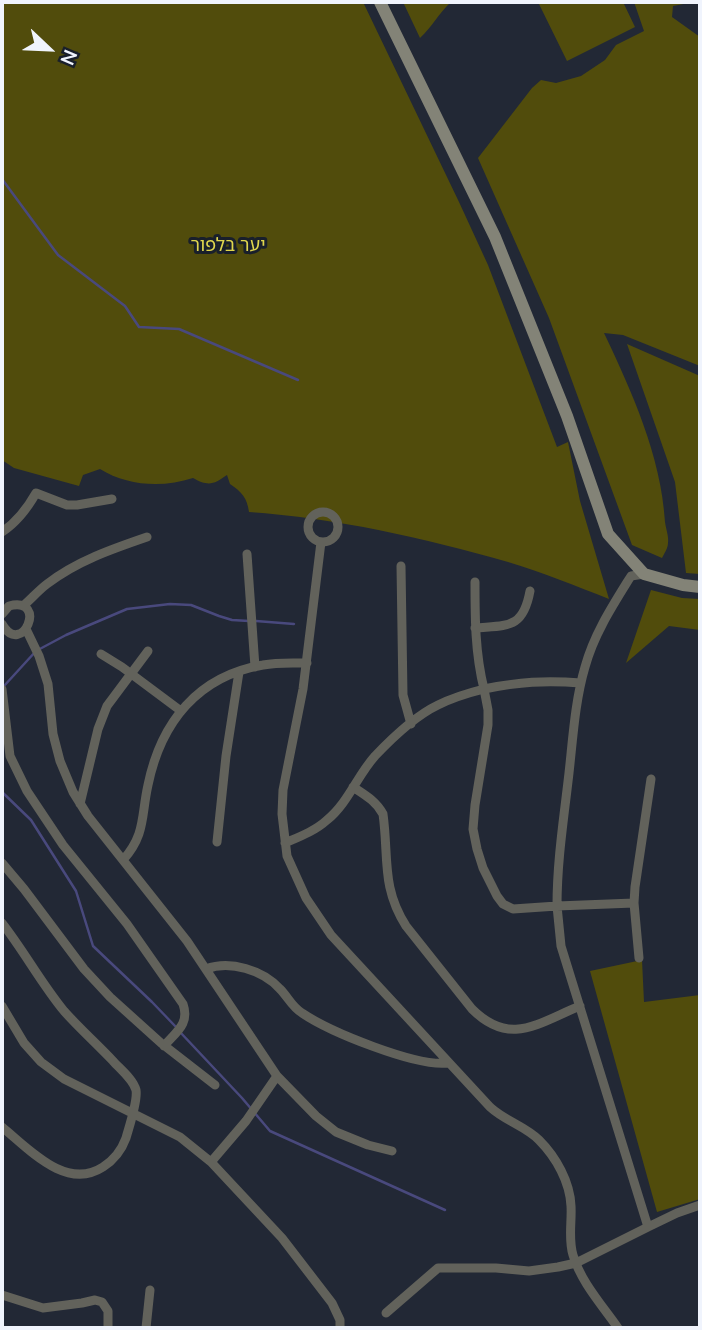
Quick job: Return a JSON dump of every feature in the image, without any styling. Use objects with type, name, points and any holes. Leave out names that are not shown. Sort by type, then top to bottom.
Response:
[{"type":"main road","points":[[380,2],[495,237],[567,416],[608,534],[644,574],[700,587]]},
{"type":"street","points":[[2,532],[26,509],[36,493],[67,505],[112,499]]},
{"type":"street","points":[[23,606],[47,583],[80,563],[147,537]]},
{"type":"street","points":[[321,542],[307,663],[284,790],[282,814],[286,856],[306,898],[331,935],[490,1107],[530,1132],[552,1156],[568,1188],[571,1244],[576,1262],[584,1280],[618,1328]]},
{"type":"street","points":[[247,554],[255,667]]},
{"type":"street","points":[[401,566],[403,695],[411,724]]},
{"type":"street","points":[[644,574],[631,576],[606,615],[589,655],[581,683],[557,879],[557,906],[561,946],[648,1227]]},
{"type":"street","points":[[475,582],[477,655],[488,710],[488,725],[473,829],[477,849],[497,896],[503,904],[513,909],[634,903]]},
{"type":"street","points":[[475,628],[513,623],[520,618],[527,606],[530,591]]},
{"type":"street","points":[[2,613],[5,608],[14,604],[23,606],[30,618],[26,629],[2,639]]},
{"type":"street","points":[[2,624],[13,634]]},
{"type":"street","points":[[26,629],[48,684],[53,734],[60,761],[80,804],[102,836],[187,941],[277,1076],[316,1116],[336,1132],[392,1151]]},
{"type":"street","points":[[80,804],[98,729],[107,706],[148,651]]},
{"type":"street","points":[[101,654],[181,711]]},
{"type":"street","points":[[123,860],[141,831],[147,786],[163,737],[194,696],[215,682],[255,667],[307,663]]},
{"type":"street","points":[[217,842],[226,755],[239,672]]},
{"type":"street","points":[[285,843],[315,830],[327,821],[376,756],[411,724],[438,705],[484,689],[520,682],[581,683]]},
{"type":"street","points":[[2,689],[10,756],[27,791],[63,845],[127,924],[184,1004],[186,1019],[164,1046]]},
{"type":"street","points":[[639,958],[634,903],[650,779]]},
{"type":"street","points":[[353,787],[378,805],[383,814],[387,878],[398,915],[472,1009],[498,1028],[519,1030],[580,1006]]},
{"type":"street","points":[[2,863],[84,969],[110,996],[164,1046],[215,1084]]},
{"type":"street","points":[[2,923],[65,1013],[126,1075],[135,1090],[135,1102],[125,1141],[116,1156],[93,1172],[78,1175],[60,1170],[45,1162],[2,1127]]},
{"type":"street","points":[[206,969],[220,966],[242,968],[261,974],[280,989],[302,1013],[338,1032],[362,1043],[427,1063],[448,1063]]},
{"type":"street","points":[[2,1006],[24,1043],[41,1062],[64,1079],[180,1137],[211,1162],[291,1249],[332,1303],[340,1320],[340,1328]]},
{"type":"street","points":[[211,1162],[246,1121],[277,1076]]},
{"type":"street","points":[[386,1313],[438,1268],[529,1271],[576,1262],[677,1213],[700,1205]]},
{"type":"street","points":[[146,1328],[150,1290]]},
{"type":"street","points":[[2,1296],[43,1308],[95,1300],[102,1302],[107,1311],[108,1328]]},
{"type":"green space","name":"יער בלפור","points":[[2,2],[363,2],[488,265],[557,447],[568,442],[580,501],[609,599],[521,566],[444,545],[347,524],[249,512],[245,499],[230,484],[227,475],[211,483],[203,483],[193,478],[170,483],[145,484],[122,479],[100,469],[83,475],[79,486],[14,468],[2,460]]},
{"type":"green space","points":[[403,2],[451,2],[420,38]]},
{"type":"green space","points":[[538,2],[623,2],[635,27],[567,61]]},
{"type":"green space","points":[[634,2],[694,2],[673,6],[672,17],[700,37],[700,366],[623,335],[604,333],[635,401],[658,473],[668,538],[662,558],[632,545],[549,318],[478,158],[541,80],[556,83],[581,76],[605,60],[616,45],[644,31]]},
{"type":"green space","points":[[627,344],[700,376],[700,574],[686,573],[675,482]]},
{"type":"green space","points":[[651,590],[682,598],[700,599],[700,630],[669,626],[626,663]]},
{"type":"green space","points":[[642,960],[644,1002],[700,995],[700,1199],[657,1212],[590,971]]},
{"type":"waterway","points":[[2,179],[58,255],[125,306],[139,327],[179,329],[298,380]]},
{"type":"waterway","points":[[4,686],[36,651],[127,609],[170,604],[191,605],[232,620],[249,621]]},
{"type":"waterway","points":[[256,621],[294,624]]},
{"type":"waterway","points":[[2,792],[31,820],[76,891],[93,946],[176,1027]]},
{"type":"waterway","points":[[180,1032],[270,1131],[445,1210]]}]
